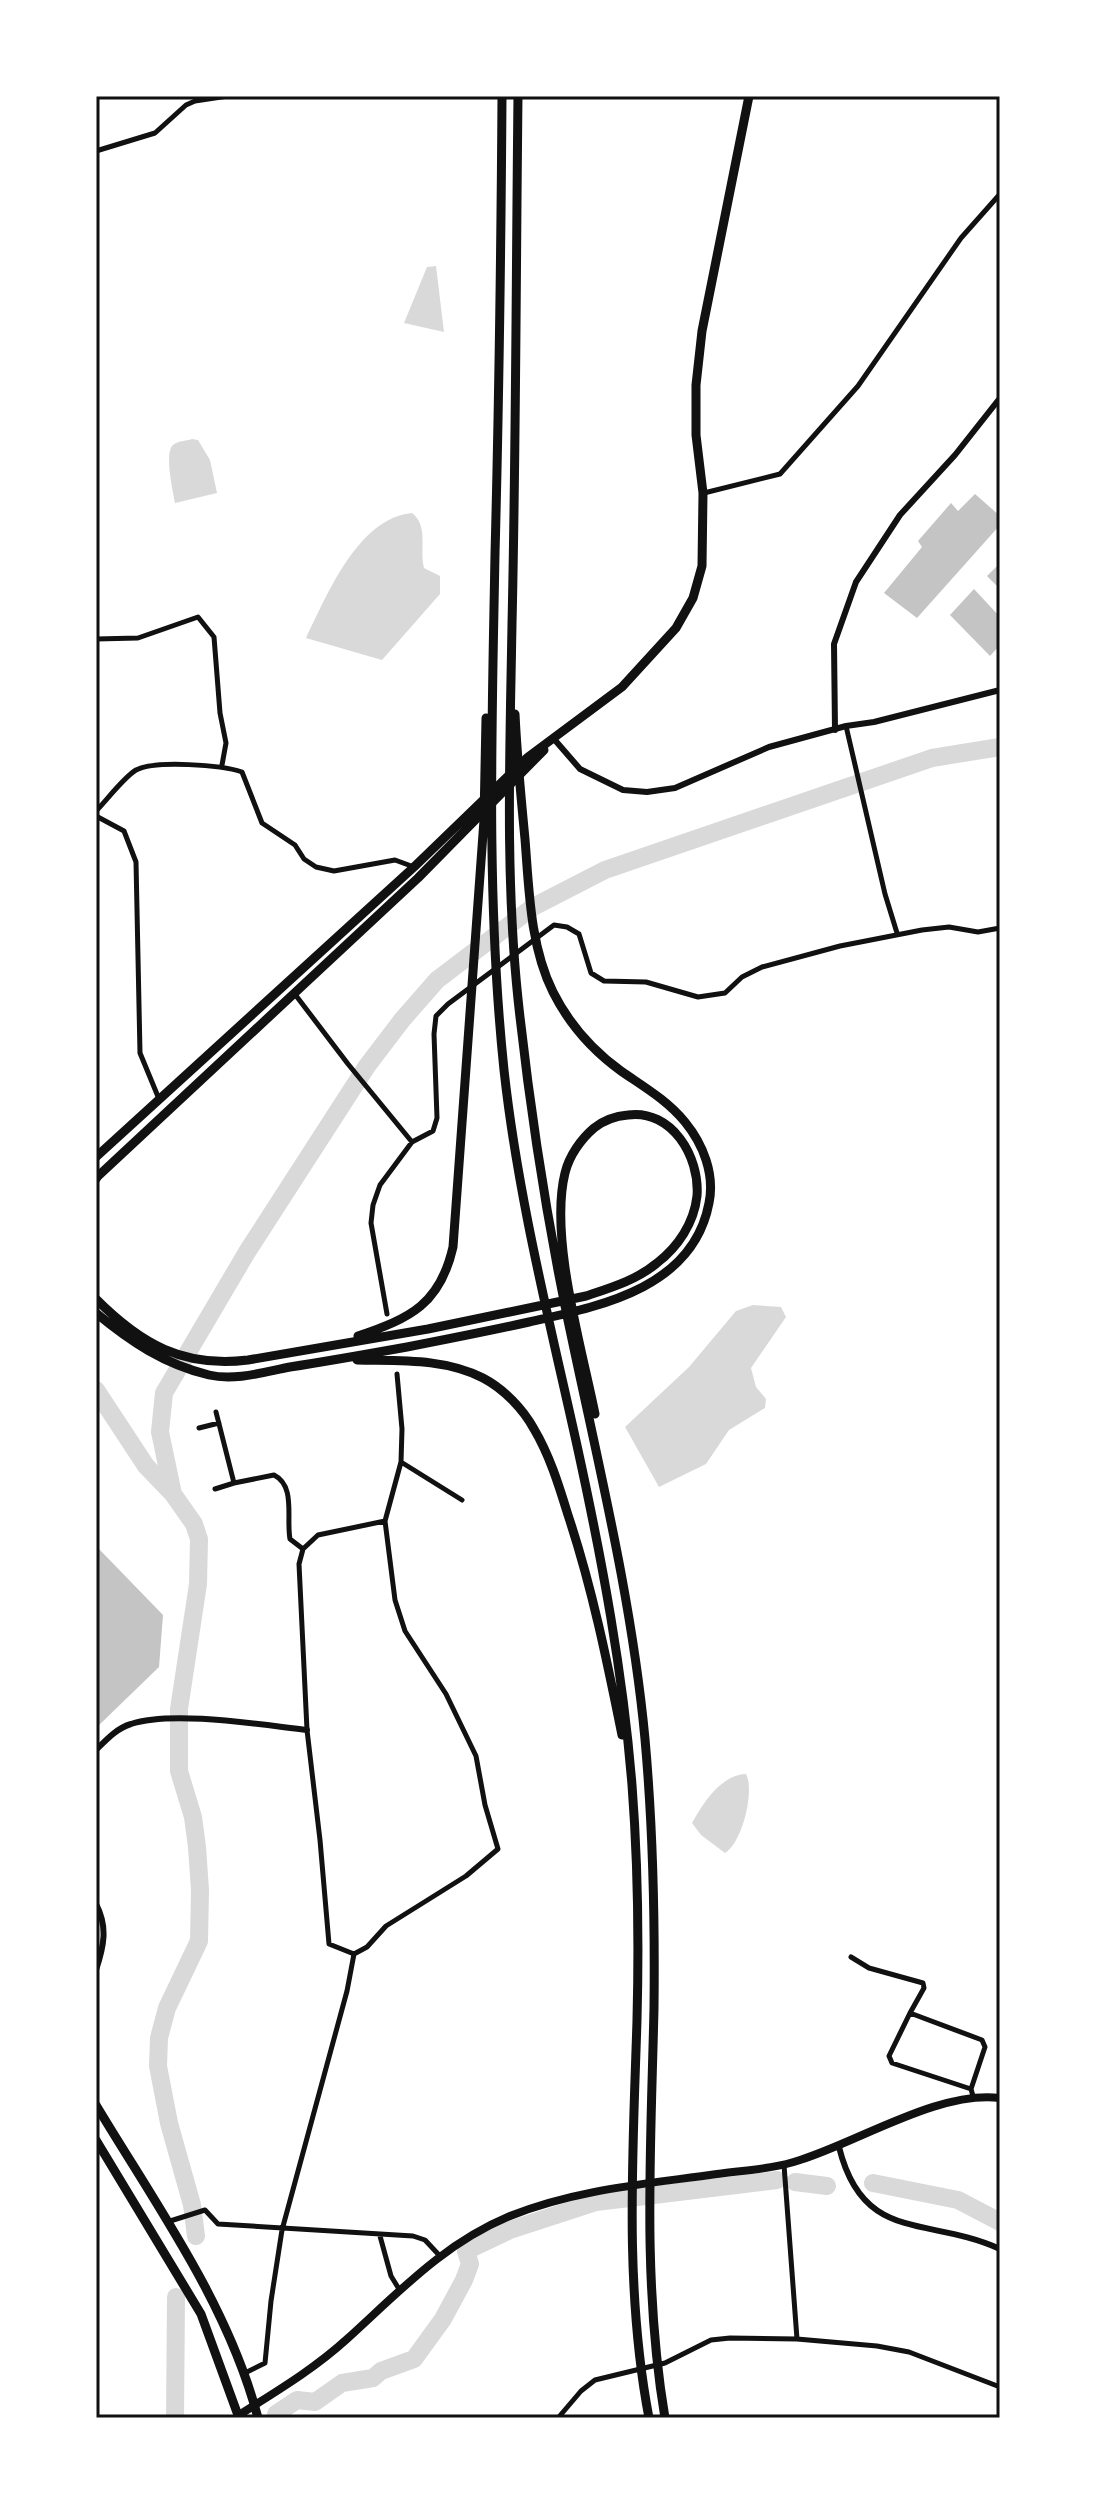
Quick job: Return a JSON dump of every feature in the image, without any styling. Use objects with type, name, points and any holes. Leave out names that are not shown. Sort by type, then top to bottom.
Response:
[{"type":"highway","points":[[332,1345],[409,1315],[421,1306],[443,1281],[456,1224],[484,820],[494,624],[502,96]]},
{"type":"highway","points":[[518,96],[512,627],[517,991],[540,1166],[606,1493],[641,1701],[649,1785],[654,1943],[649,2254],[660,2392],[665,2418]]},
{"type":"highway","points":[[96,1157],[414,867],[528,757],[622,687],[676,628],[693,598],[702,566],[703,493],[696,435],[696,385],[749,96]]},
{"type":"highway","points":[[97,1177],[418,878],[554,739]]},
{"type":"highway","points":[[96,1313],[128,1340],[209,1375],[248,1375],[462,1336],[603,1305],[642,1288],[668,1272],[689,1250],[700,1232],[711,1195],[705,1157],[697,1139],[673,1108],[610,1062],[580,1035],[562,1009],[541,963],[530,901],[512,745]]},
{"type":"highway","points":[[488,752],[494,947],[516,1153],[539,1285],[611,1613],[632,1785],[637,1928],[633,2250],[644,2394],[649,2418]]},
{"type":"highway","points":[[96,1299],[133,1332],[170,1357],[218,1362],[428,1329],[586,1296],[619,1285],[656,1265],[669,1253],[687,1227],[697,1196],[693,1162],[675,1132],[663,1122],[633,1114],[616,1116],[599,1124],[584,1137],[573,1154],[565,1172],[561,1221],[564,1279]]},
{"type":"highway","points":[[335,1360],[442,1364],[468,1371],[502,1391],[534,1428],[559,1486],[597,1614],[632,1785]]},
{"type":"highway","points":[[96,2105],[213,2302],[245,2373],[258,2418]]},
{"type":"highway","points":[[96,2140],[201,2314],[237,2417]]},
{"type":"main road","points":[[237,2417],[300,2377],[346,2340],[439,2255],[510,2216],[597,2190],[784,2165],[839,2147],[949,2100],[972,2093],[1000,2098]]},
{"type":"street","points":[[96,151],[155,133],[186,105],[195,101],[228,96]]},
{"type":"street","points":[[703,493],[780,474],[858,386],[961,238],[1000,194]]},
{"type":"street","points":[[835,730],[834,644],[856,582],[900,515],[955,455],[1000,398]]},
{"type":"street","points":[[96,639],[138,638],[198,617],[214,637],[226,743],[222,765]]},
{"type":"street","points":[[554,739],[580,769],[623,790],[647,792],[675,788],[769,747],[1000,690]]},
{"type":"street","points":[[846,726],[897,933]]},
{"type":"street","points":[[159,1099],[140,1053],[136,862],[124,831],[96,814],[135,771],[180,765],[222,765],[242,772],[262,823],[295,845],[304,859],[316,867],[334,871],[395,860],[414,867]]},
{"type":"street","points":[[387,1314],[371,1223],[373,1205],[380,1185],[412,1142],[433,1131],[437,1118],[436,1016],[554,925],[567,927],[579,934],[591,973],[604,981],[646,982],[698,997],[725,993],[742,977],[762,967],[897,933],[949,927],[978,932],[1000,928]]},
{"type":"street","points":[[293,992],[412,1142]]},
{"type":"street","points":[[354,1954],[367,1947],[386,1926],[466,1876],[498,1849],[485,1805],[476,1756],[446,1694],[405,1631],[395,1600],[385,1521],[401,1462],[402,1429],[397,1374]]},
{"type":"street","points":[[216,1412],[234,1483]]},
{"type":"street","points":[[199,1428],[219,1423]]},
{"type":"street","points":[[401,1462],[462,1500]]},
{"type":"street","points":[[215,1489],[274,1475],[280,1477],[288,1494],[290,1539],[303,1549]]},
{"type":"street","points":[[354,1954],[329,1944],[307,1730],[299,1564],[303,1549],[318,1535],[385,1521]]},
{"type":"street","points":[[96,1750],[129,1724],[158,1719],[247,1723],[307,1730]]},
{"type":"street","points":[[96,1904],[101,1913],[106,1940],[96,1970]]},
{"type":"street","points":[[245,2373],[265,2363],[282,2230],[347,1991],[354,1954]]},
{"type":"street","points":[[851,1957],[869,1968],[923,1983],[924,1988],[910,2013],[889,2056],[892,2063],[972,2093],[985,2047],[982,2040],[910,2013]]},
{"type":"street","points":[[839,2147],[845,2173],[872,2208],[893,2221],[964,2237],[1000,2249]]},
{"type":"street","points":[[784,2165],[797,2339]]},
{"type":"street","points":[[166,2222],[205,2210],[218,2224],[413,2236],[425,2240],[439,2255]]},
{"type":"street","points":[[380,2236],[391,2276],[399,2289]]},
{"type":"street","points":[[558,2418],[595,2380],[665,2363],[711,2340],[730,2338],[797,2339],[825,2344],[877,2346],[909,2352],[1000,2387]]},
{"type":"shaded area","points":[[436,266],[444,332],[404,323],[427,267]]},
{"type":"shaded area","points":[[198,440],[210,460],[217,493],[175,503],[170,449],[177,443]]},
{"type":"shaded area","points":[[412,513],[422,531],[424,568],[440,576],[440,594],[382,660],[306,638],[335,581],[360,543],[393,518]]},
{"type":"shaded area","points":[[753,1305],[781,1307],[786,1317],[751,1368],[756,1387],[766,1399],[765,1408],[729,1430],[706,1464],[659,1487],[625,1427],[689,1367],[736,1311]]},
{"type":"shaded area","points":[[746,1774],[749,1792],[745,1816],[737,1839],[725,1853],[701,1835],[692,1823],[721,1784]]},
{"type":"building","points":[[975,494],[1000,516],[1000,525],[917,618],[884,593],[922,547],[918,541],[951,503],[958,511]]},
{"type":"building","points":[[1000,563],[1000,589],[987,576]]},
{"type":"building","points":[[974,589],[1000,617],[1000,645],[990,656],[950,615]]},
{"type":"building","points":[[99,1549],[163,1615],[159,1667],[96,1728],[96,1552]]},
{"type":"waterway","points":[[173,1494],[160,1432],[164,1393],[247,1252],[367,1066],[437,980],[533,907],[605,870],[932,758],[1000,747]]},
{"type":"waterway","points":[[96,1390],[146,1466],[173,1494],[194,1524],[199,1539],[198,1584],[179,1709],[179,1771],[193,1817],[197,1847],[199,1941],[167,2008],[159,2038],[158,2066],[169,2123],[192,2205],[196,2236]]},
{"type":"waterway","points":[[276,2414],[297,2400],[315,2402],[342,2383],[373,2378],[381,2371],[414,2359],[443,2319],[464,2280],[470,2264],[466,2251],[510,2230],[596,2202],[777,2180]]},
{"type":"waterway","points":[[795,2182],[827,2186]]},
{"type":"waterway","points":[[873,2183],[958,2200],[1000,2222]]},
{"type":"waterway","points":[[175,2418],[176,2297]]}]
